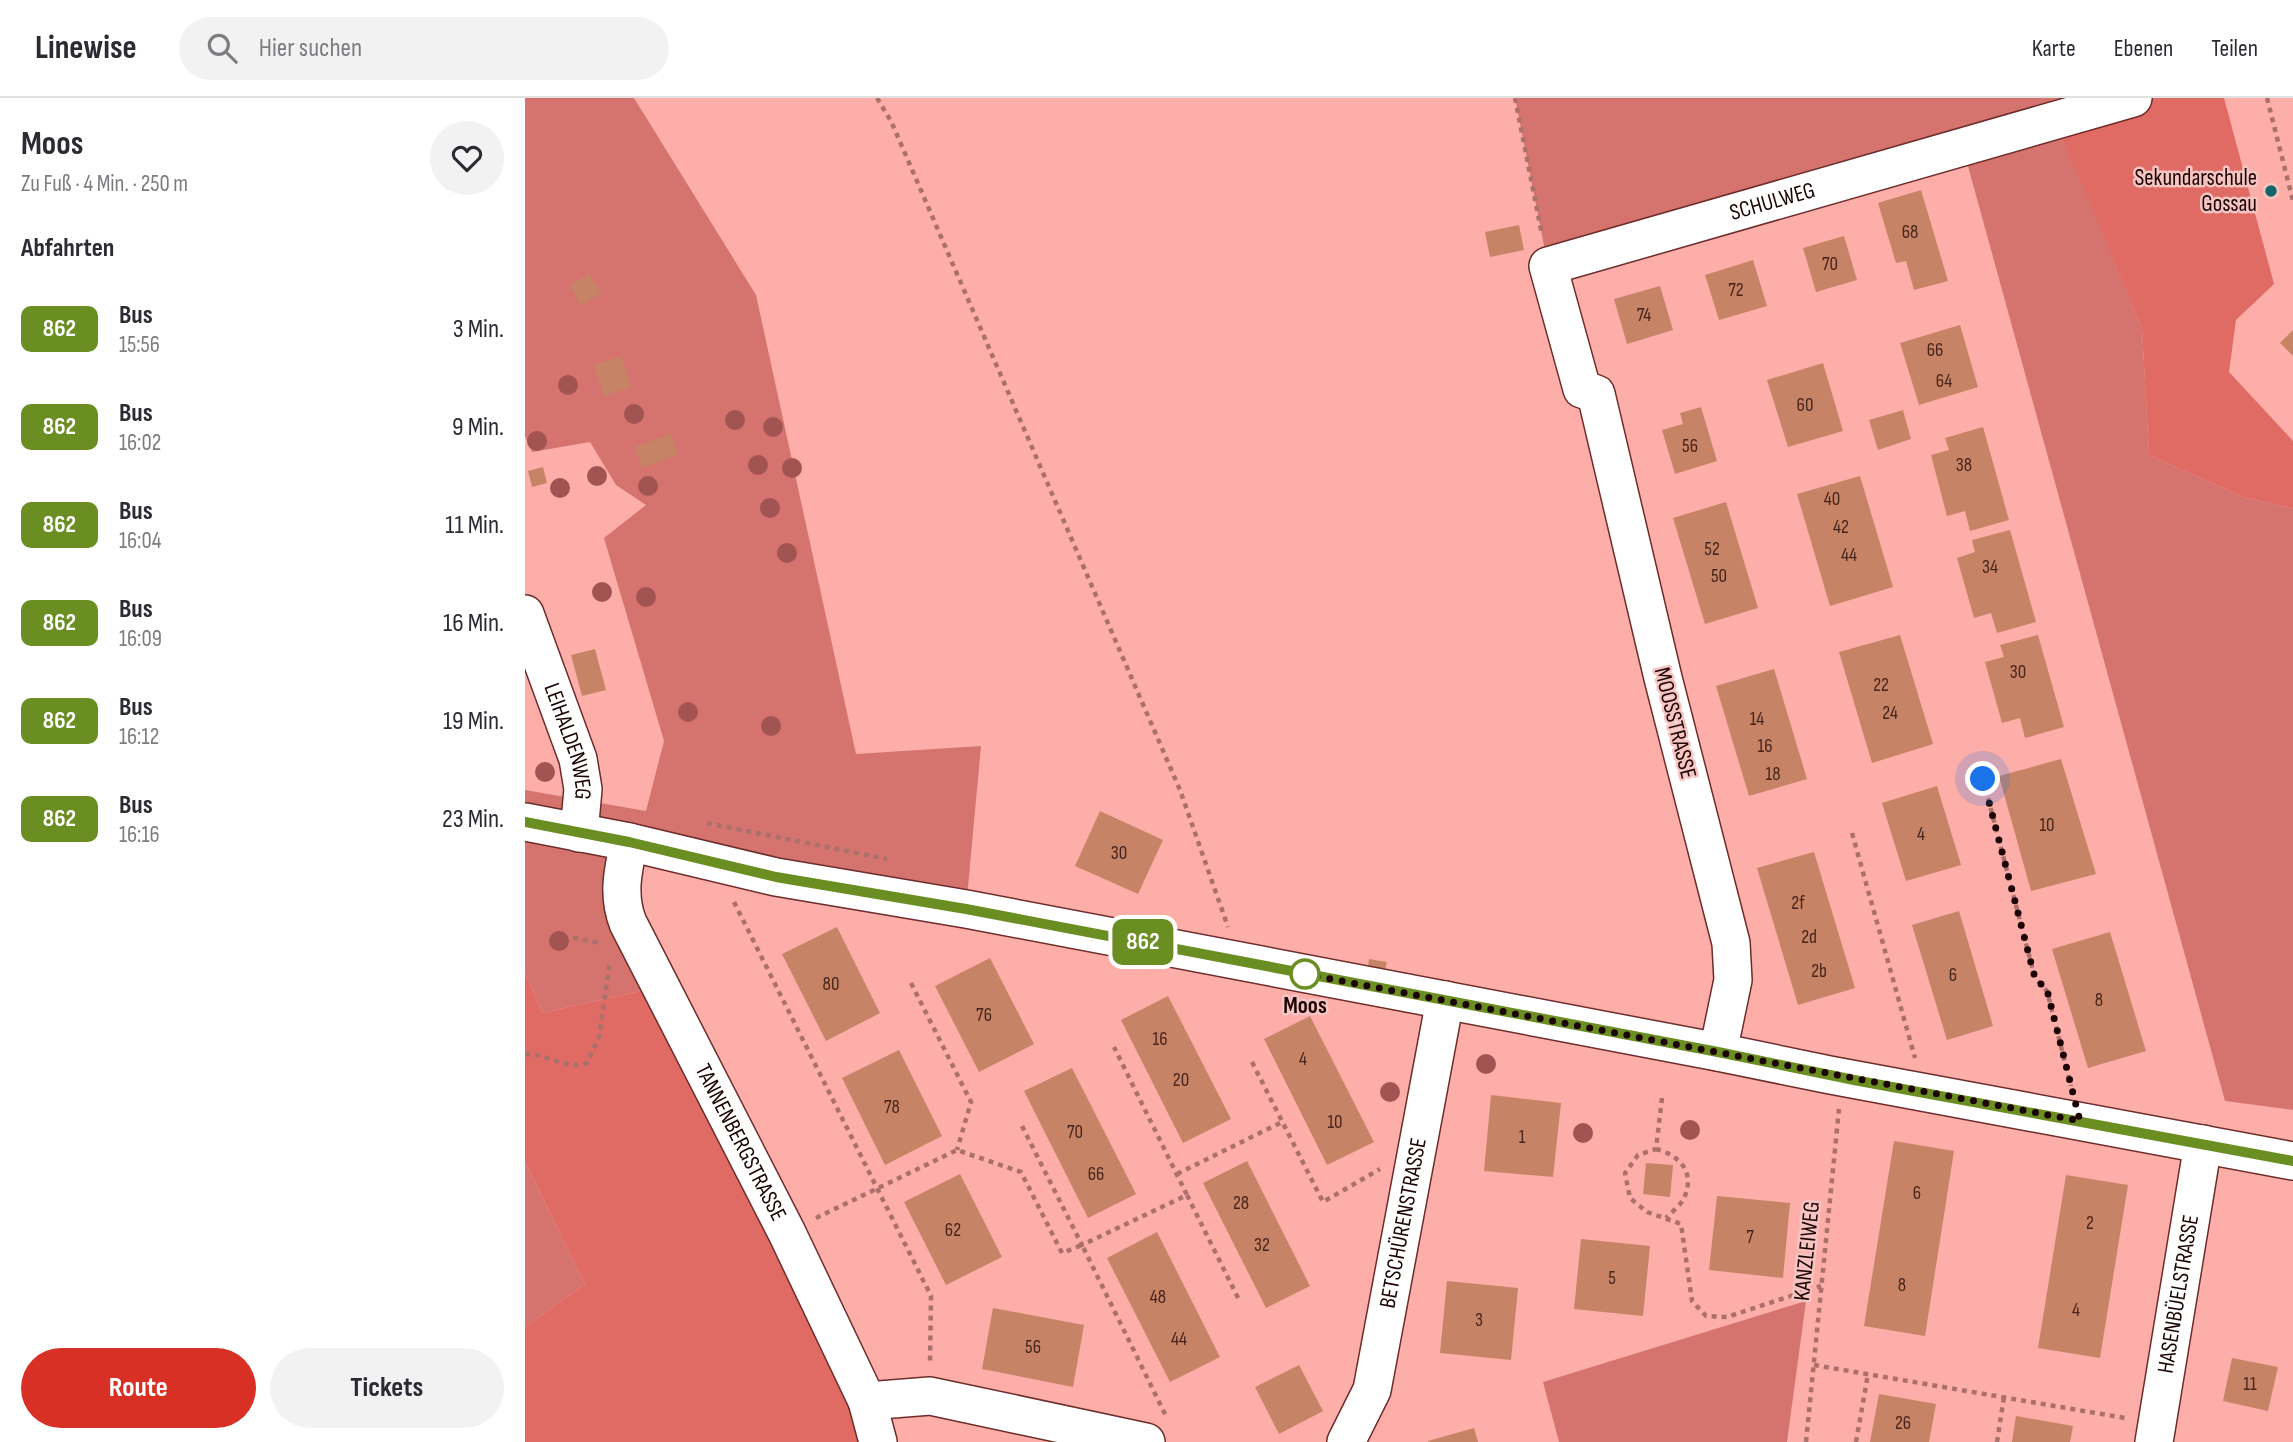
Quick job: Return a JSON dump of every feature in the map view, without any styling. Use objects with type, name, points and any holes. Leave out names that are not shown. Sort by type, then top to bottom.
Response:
[{"type":"street","name":"SCHULWEG","points":[[1548,266],[2133,98]]},
{"type":"street","name":"MOOSSTRASSE","points":[[1548,266],[1582,389],[1596,394],[1663,678],[1731,943],[1733,980],[1718,1052]]},
{"type":"street","name":"LEIHALDENWEG","points":[[525,614],[578,759],[583,789],[579,833]]},
{"type":"street","points":[[525,822],[629,842],[776,877],[966,909],[2293,1161]]},
{"type":"street","name":"TANNENBERGSTRASSE","points":[[629,842],[621,887],[623,911],[619,934],[787,1233],[867,1401],[878,1442]]},
{"type":"street","name":"BETSCHÜRENSTRASSE","points":[[1346,1442],[1372,1390],[1445,1000]]},
{"type":"street","name":"HASENBÜELSTRASSE","points":[[2156,1433],[2203,1144]]},
{"type":"street","points":[[867,1401],[930,1396],[1156,1430]]},
{"type":"path","points":[[877,98],[891,121],[1180,790],[1240,961]]},
{"type":"path","points":[[1515,98],[1548,266]]},
{"type":"path","points":[[2267,98],[2293,201]]},
{"type":"path","points":[[1983,779],[2035,978],[2047,990],[2080,1121]]},
{"type":"path","points":[[1852,834],[1925,1093]]},
{"type":"path","points":[[745,905],[733,902],[931,1296],[930,1396]]},
{"type":"path","points":[[525,1054],[537,1054],[584,1065],[590,1060],[599,1037],[619,934],[563,939]]},
{"type":"path","points":[[911,983],[971,1102],[957,1150]]},
{"type":"path","points":[[1114,1046],[1240,1302]]},
{"type":"path","points":[[1252,1062],[1323,1202],[1418,1148]]},
{"type":"path","name":"KANZLEIWEG","points":[[1806,1442],[1839,1105],[1825,1102],[1830,1075]]},
{"type":"path","points":[[1656,1149],[1662,1098]]},
{"type":"path","points":[[1177,1174],[1282,1122]]},
{"type":"path","points":[[1022,1126],[1082,1245],[1156,1430]]},
{"type":"path","points":[[1666,1218],[1684,1199],[1688,1180],[1683,1164],[1670,1153],[1656,1149],[1637,1155],[1625,1173],[1630,1198],[1647,1212],[1681,1224],[1692,1301],[1706,1315],[1727,1317],[1821,1286]]},
{"type":"path","points":[[787,1233],[957,1150],[1021,1172],[1062,1253],[1187,1195]]},
{"type":"path","points":[[1814,1365],[2004,1397],[2156,1433]]},
{"type":"path","points":[[1856,1442],[1868,1374]]},
{"type":"path","points":[[1997,1442],[2004,1397]]},
{"type":"shaded area","points":[[525,98],[634,98],[756,295],[856,754],[981,746],[966,909],[629,842],[622,876],[659,987],[542,1013],[525,973],[525,790],[646,811],[664,741],[604,538],[646,505],[616,485],[590,442],[532,452],[525,436]]},
{"type":"shaded area","points":[[1515,98],[2133,98],[2056,121],[2142,328],[2149,455],[2246,498],[2293,508],[2293,1110],[2225,1101],[1963,148],[1548,266]]},
{"type":"shaded area","points":[[2133,98],[2224,98],[2274,284],[2236,320],[2229,372],[2293,441],[2293,508],[2246,498],[2149,455],[2142,328],[2055,121]]},
{"type":"shaded area","points":[[525,973],[542,1013],[659,987],[878,1442],[525,1442],[525,1327],[585,1284],[525,1162]]},
{"type":"shaded area","points":[[525,1162],[585,1284],[525,1327]]},
{"type":"shaded area","points":[[1806,1301],[1787,1442],[1559,1442],[1543,1382]]},
{"type":"building","points":[[1921,190],[1948,281],[1914,290],[1906,261],[1896,263],[1878,203]]},
{"type":"building","points":[[1519,225],[1524,250],[1490,257],[1485,232]]},
{"type":"building","points":[[1844,236],[1857,280],[1816,292],[1803,248]]},
{"type":"building","points":[[1753,260],[1767,306],[1719,320],[1705,275]]},
{"type":"building","points":[[589,274],[601,294],[581,305],[570,285]]},
{"type":"building","points":[[1660,286],[1673,330],[1627,344],[1614,299]]},
{"type":"building","points":[[1960,325],[1978,387],[1919,405],[1900,343]]},
{"type":"building","points":[[2293,330],[2293,356],[2280,343]]},
{"type":"building","points":[[621,356],[631,387],[604,396],[594,365]]},
{"type":"building","points":[[1823,363],[1843,431],[1788,447],[1767,380]]},
{"type":"building","points":[[1701,407],[1717,461],[1675,474],[1662,430],[1683,424],[1680,413]]},
{"type":"building","points":[[1903,410],[1911,439],[1878,450],[1869,420]]},
{"type":"building","points":[[1983,427],[2009,520],[1970,531],[1965,511],[1947,516],[1931,455],[1949,450],[1945,438]]},
{"type":"building","points":[[671,434],[678,455],[642,468],[635,447]]},
{"type":"building","points":[[543,467],[547,483],[532,487],[528,471]]},
{"type":"building","points":[[1860,476],[1893,587],[1830,606],[1797,494]]},
{"type":"building","points":[[1726,502],[1758,608],[1705,624],[1673,518]]},
{"type":"building","points":[[2010,530],[2036,622],[1997,633],[1991,613],[1974,618],[1957,558],[1975,552],[1972,540]]},
{"type":"building","points":[[1900,635],[1933,744],[1872,763],[1839,652]]},
{"type":"building","points":[[2038,635],[2064,727],[2025,738],[2020,718],[2002,723],[1985,662],[2004,657],[2000,645]]},
{"type":"building","points":[[595,649],[606,690],[582,696],[571,655]]},
{"type":"building","points":[[1774,669],[1807,779],[1749,796],[1716,686]]},
{"type":"building","points":[[2061,759],[2096,874],[2031,891],[1999,776]]},
{"type":"building","points":[[1937,786],[1961,865],[1906,881],[1882,803]]},
{"type":"building","points":[[1100,811],[1163,840],[1138,894],[1075,866]]},
{"type":"building","points":[[1814,852],[1855,988],[1798,1005],[1757,868]]},
{"type":"building","points":[[1959,911],[1993,1026],[1947,1040],[1912,925]]},
{"type":"building","points":[[837,927],[880,1013],[826,1041],[782,954]]},
{"type":"building","points":[[2110,932],[2146,1051],[2088,1068],[2052,949]]},
{"type":"building","points":[[990,958],[1034,1044],[979,1072],[935,986]]},
{"type":"building","points":[[1369,959],[1387,962],[1385,970],[1368,967]]},
{"type":"building","points":[[1168,996],[1231,1119],[1183,1143],[1121,1020]]},
{"type":"building","points":[[1310,1016],[1374,1142],[1327,1165],[1264,1039]]},
{"type":"building","points":[[899,1050],[942,1136],[885,1165],[842,1078]]},
{"type":"building","points":[[1072,1068],[1136,1194],[1088,1218],[1024,1091]]},
{"type":"building","points":[[1491,1095],[1561,1103],[1553,1177],[1484,1171]]},
{"type":"building","points":[[1894,1141],[1954,1151],[1925,1336],[1864,1326]]},
{"type":"building","points":[[1247,1161],[1310,1286],[1266,1308],[1203,1183]]},
{"type":"building","points":[[1646,1163],[1673,1165],[1670,1197],[1643,1194]]},
{"type":"building","points":[[960,1174],[1002,1257],[946,1285],[904,1202]]},
{"type":"building","points":[[2066,1175],[2128,1185],[2100,1358],[2038,1348]]},
{"type":"building","points":[[1717,1196],[1790,1203],[1783,1278],[1709,1270]]},
{"type":"building","points":[[1157,1232],[1220,1357],[1170,1382],[1107,1258]]},
{"type":"building","points":[[1581,1239],[1650,1246],[1643,1316],[1574,1309]]},
{"type":"building","points":[[1447,1281],[1518,1288],[1511,1360],[1440,1353]]},
{"type":"building","points":[[993,1308],[1084,1325],[1073,1387],[982,1369]]},
{"type":"building","points":[[2232,1358],[2278,1367],[2268,1411],[2223,1401]]},
{"type":"building","points":[[1299,1365],[1323,1411],[1279,1434],[1255,1387]]},
{"type":"building","points":[[1879,1394],[1936,1404],[1929,1442],[1870,1442]]},
{"type":"building","points":[[2016,1416],[2073,1426],[2070,1442],[2012,1442]]},
{"type":"building","points":[[1474,1428],[1478,1442],[1428,1442],[1428,1441]]},
{"type":"bus line","name":"862","points":[[525,822],[629,842],[776,877],[966,909],[1854,1080],[2293,1161]]},
{"type":"place","name":"Sekundarschule Gossau","points":[[2271,191]]},
{"type":"place","name":"Moos","points":[[1305,974]]},
{"type":"route","points":[[1305,974],[2080,1121],[2047,990],[2035,978],[1983,779]]}]
